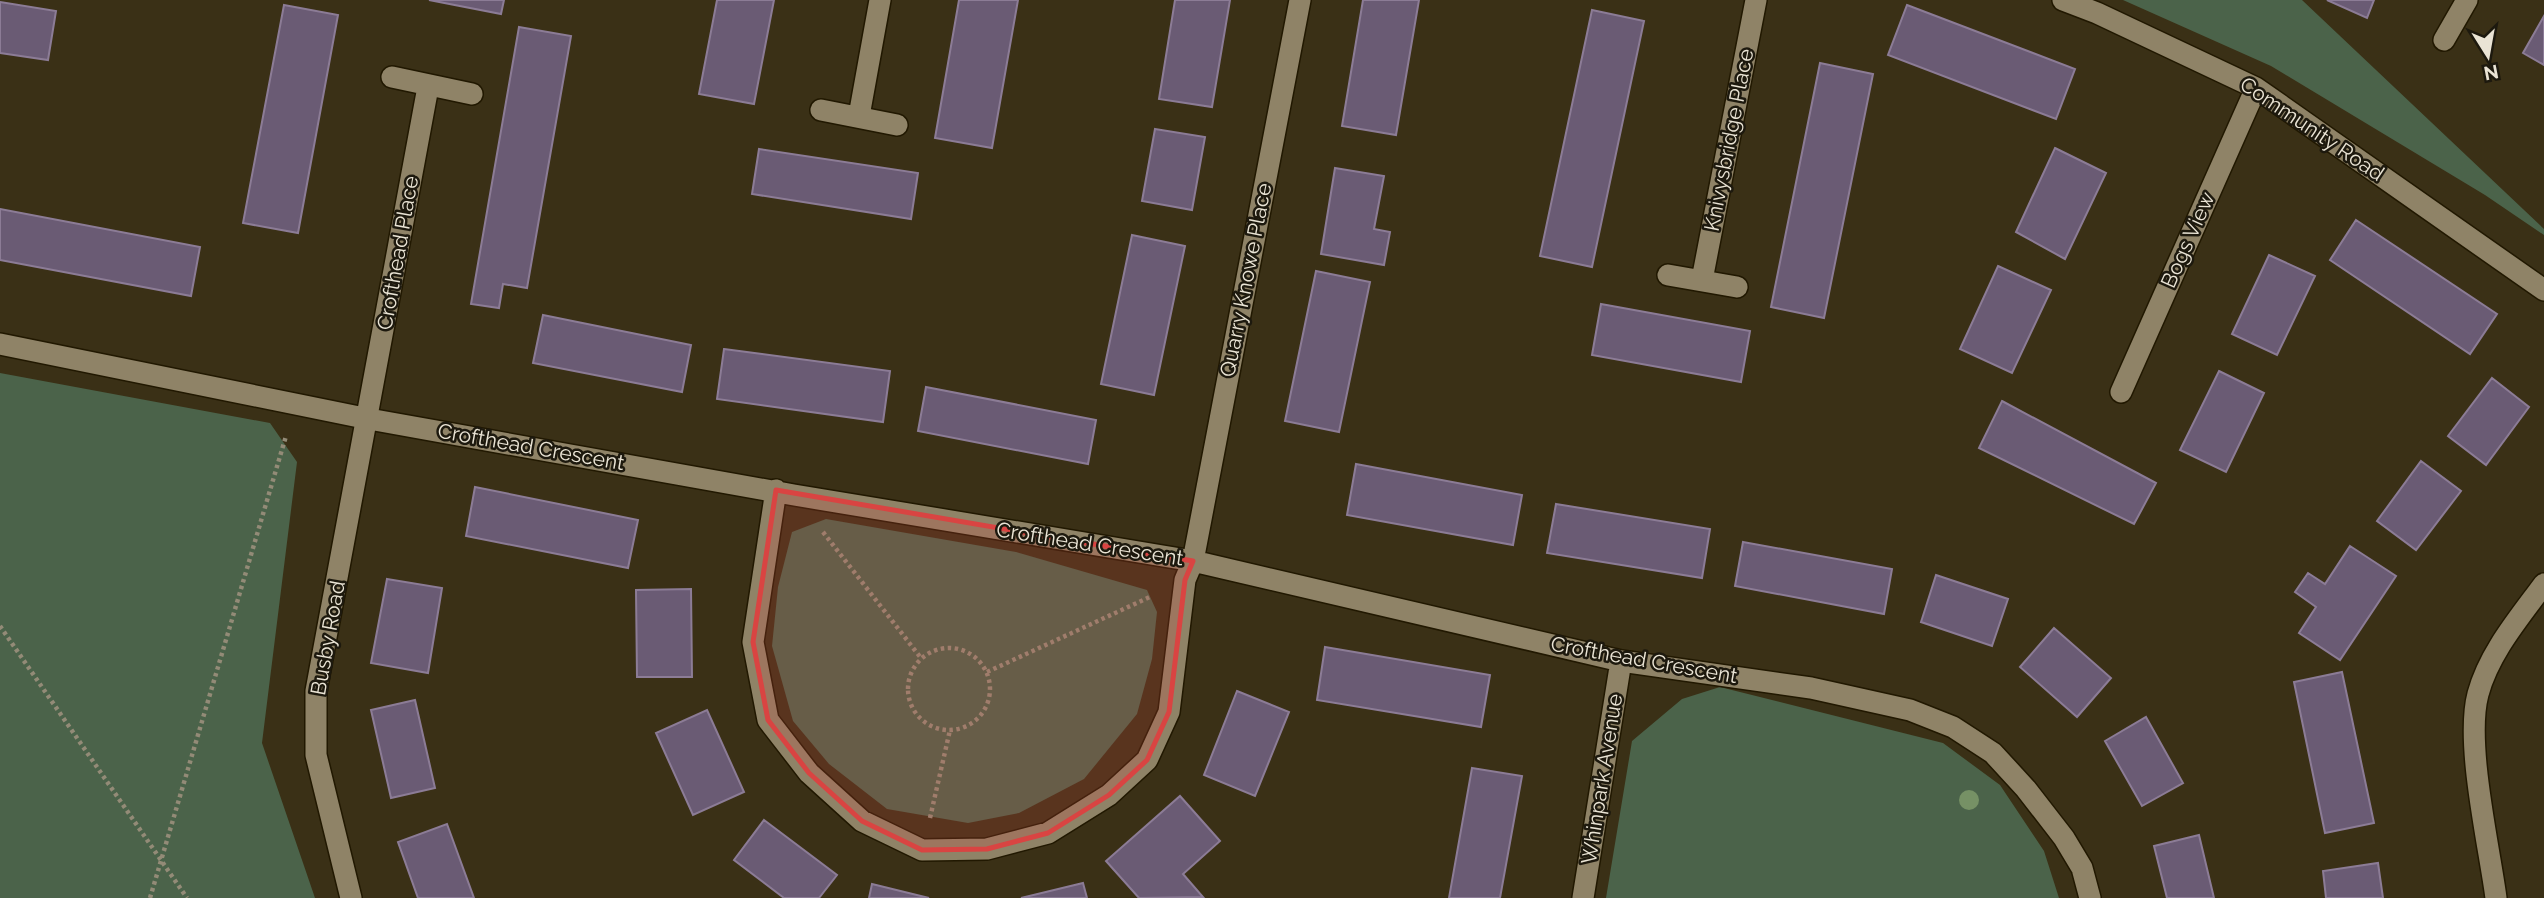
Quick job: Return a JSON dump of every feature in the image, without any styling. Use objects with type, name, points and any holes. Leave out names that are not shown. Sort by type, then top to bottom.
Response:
[{"type":"street","points":[[859,116],[880,0]]},
{"type":"street","name":"Quarry Knowe Place","points":[[922,850],[987,849],[1048,833],[1109,795],[1147,760],[1169,712],[1189,571],[1300,0]]},
{"type":"street","name":"Knivysbridge Place","points":[[1702,280],[1756,0]]},
{"type":"street","name":"Community Road","points":[[2063,0],[2097,13],[2256,88],[2544,290]]},
{"type":"street","points":[[2444,40],[2467,0]]},
{"type":"street","points":[[392,77],[428,87],[472,94]]},
{"type":"street","name":"Crofthead Place","points":[[369,418],[428,87]]},
{"type":"street","name":"Bogs View","points":[[2121,392],[2256,88]]},
{"type":"street","points":[[821,110],[897,125]]},
{"type":"street","points":[[1668,275],[1737,287]]},
{"type":"street","name":"Crofthead Crescent","points":[[0,344],[295,404],[785,493],[1189,571],[1621,661],[1811,688],[1910,710],[1952,727],[1993,753],[2045,812],[2082,868],[2090,898]]},
{"type":"street","name":"Busby Road","points":[[351,898],[316,755],[316,691],[369,418]]},
{"type":"street","points":[[785,493],[753,642],[768,720],[809,773],[862,821],[922,850]]},
{"type":"street","points":[[2496,898],[2474,750],[2478,695],[2500,643],[2544,584]]},
{"type":"street","name":"Whinpark Avenue","points":[[1583,898],[1621,661]]},
{"type":"path","points":[[150,898],[295,404]]},
{"type":"path","points":[[785,493],[921,658]]},
{"type":"path","points":[[987,671],[1189,571]]},
{"type":"path","points":[[0,626],[187,898]]},
{"type":"path","points":[[954,648],[968,651],[987,671],[991,688],[986,708],[968,726],[950,730],[930,726],[912,708],[908,694],[910,674],[921,658],[932,651],[954,648]]},
{"type":"path","points":[[922,850],[950,730]]},
{"type":"highlighted area","points":[[776,490],[1193,561],[1185,580],[1169,712],[1147,760],[1109,795],[1048,833],[987,849],[922,850],[862,821],[809,773],[768,720],[753,642]]},
{"type":"green space","points":[[2123,0],[2302,0],[2544,229],[2544,235],[2485,195],[2271,66]]},
{"type":"green space","points":[[0,373],[270,423],[297,462],[262,743],[315,898],[0,898]]},
{"type":"green space","points":[[826,519],[1016,552],[1147,590],[1157,612],[1152,659],[1137,714],[1084,779],[1019,813],[968,823],[887,809],[829,764],[793,721],[772,646],[778,587],[792,532]]},
{"type":"green space","points":[[1720,687],[1943,743],[2000,785],[2044,851],[2059,898],[1606,898],[1632,741],[1682,699]]},
{"type":"building","points":[[429,0],[504,0],[501,14]]},
{"type":"building","points":[[717,0],[774,0],[754,104],[699,94]]},
{"type":"building","points":[[959,0],[1018,0],[992,148],[935,138]]},
{"type":"building","points":[[1175,0],[1230,0],[1212,107],[1159,99]]},
{"type":"building","points":[[1363,0],[1419,0],[1396,135],[1342,126]]},
{"type":"building","points":[[2327,0],[2374,0],[2367,18]]},
{"type":"building","points":[[0,2],[56,11],[48,60],[0,53]]},
{"type":"building","points":[[284,5],[338,15],[298,233],[243,223]]},
{"type":"building","points":[[1907,5],[2075,69],[2056,119],[1888,55]]},
{"type":"building","points":[[1592,10],[1644,21],[1592,267],[1540,256]]},
{"type":"building","points":[[2544,16],[2544,65],[2523,53]]},
{"type":"building","points":[[519,27],[571,36],[527,288],[503,284],[499,308],[471,304]]},
{"type":"building","points":[[1820,63],[1873,74],[1824,318],[1771,307]]},
{"type":"building","points":[[1155,129],[1205,137],[1192,210],[1142,201]]},
{"type":"building","points":[[2055,148],[2106,173],[2065,259],[2016,232]]},
{"type":"building","points":[[759,149],[918,173],[911,219],[752,194]]},
{"type":"building","points":[[1335,168],[1384,176],[1374,229],[1390,232],[1384,265],[1321,254]]},
{"type":"building","points":[[0,209],[200,247],[191,296],[0,260]]},
{"type":"building","points":[[2356,220],[2497,314],[2470,354],[2330,260]]},
{"type":"building","points":[[1132,235],[1185,246],[1154,395],[1101,384]]},
{"type":"building","points":[[2269,255],[2315,276],[2277,355],[2232,334]]},
{"type":"building","points":[[1998,266],[2051,290],[2012,373],[1960,349]]},
{"type":"building","points":[[1316,271],[1370,282],[1339,432],[1285,421]]},
{"type":"building","points":[[1601,304],[1750,331],[1741,382],[1592,355]]},
{"type":"building","points":[[543,315],[691,345],[682,392],[533,363]]},
{"type":"building","points":[[724,349],[890,371],[883,422],[717,399]]},
{"type":"building","points":[[2219,371],[2264,393],[2226,472],[2180,450]]},
{"type":"building","points":[[2492,378],[2529,407],[2486,465],[2448,436]]},
{"type":"building","points":[[926,387],[1096,420],[1088,464],[918,431]]},
{"type":"building","points":[[2002,401],[2156,483],[2134,524],[1979,448]]},
{"type":"building","points":[[2421,461],[2461,491],[2416,550],[2377,521]]},
{"type":"building","points":[[1356,464],[1522,495],[1513,545],[1347,515]]},
{"type":"building","points":[[475,487],[638,520],[628,568],[466,536]]},
{"type":"building","points":[[1556,504],[1710,529],[1702,578],[1547,553]]},
{"type":"building","points":[[1743,542],[1892,569],[1884,614],[1735,586]]},
{"type":"building","points":[[2350,546],[2396,576],[2340,660],[2299,633],[2316,607],[2295,592],[2308,573],[2325,584]]},
{"type":"building","points":[[1936,575],[2008,599],[1992,646],[1921,622]]},
{"type":"building","points":[[387,579],[442,588],[428,673],[371,663]]},
{"type":"building","points":[[691,589],[692,677],[637,677],[636,590]]},
{"type":"building","points":[[2054,628],[2111,678],[2077,717],[2020,667]]},
{"type":"building","points":[[1325,647],[1490,675],[1481,727],[1317,700]]},
{"type":"building","points":[[2342,672],[2374,823],[2325,833],[2294,682]]},
{"type":"building","points":[[1237,691],[1289,712],[1255,796],[1204,775]]},
{"type":"building","points":[[415,700],[435,788],[391,798],[371,710]]},
{"type":"building","points":[[707,710],[744,792],[693,815],[656,733]]},
{"type":"building","points":[[2146,717],[2183,783],[2142,806],[2105,741]]},
{"type":"building","points":[[1472,768],[1522,776],[1500,898],[1449,898]]},
{"type":"building","points":[[1180,796],[1220,841],[1183,874],[1203,897],[1139,898],[1106,861]]},
{"type":"building","points":[[764,820],[837,875],[819,898],[784,898],[734,860]]},
{"type":"building","points":[[447,824],[474,898],[418,898],[398,842]]},
{"type":"building","points":[[2199,835],[2214,898],[2167,898],[2154,846]]},
{"type":"building","points":[[2378,863],[2383,898],[2326,898],[2323,871]]},
{"type":"building","points":[[1083,883],[1087,898],[1021,898]]},
{"type":"building","points":[[872,884],[929,898],[869,898]]}]
